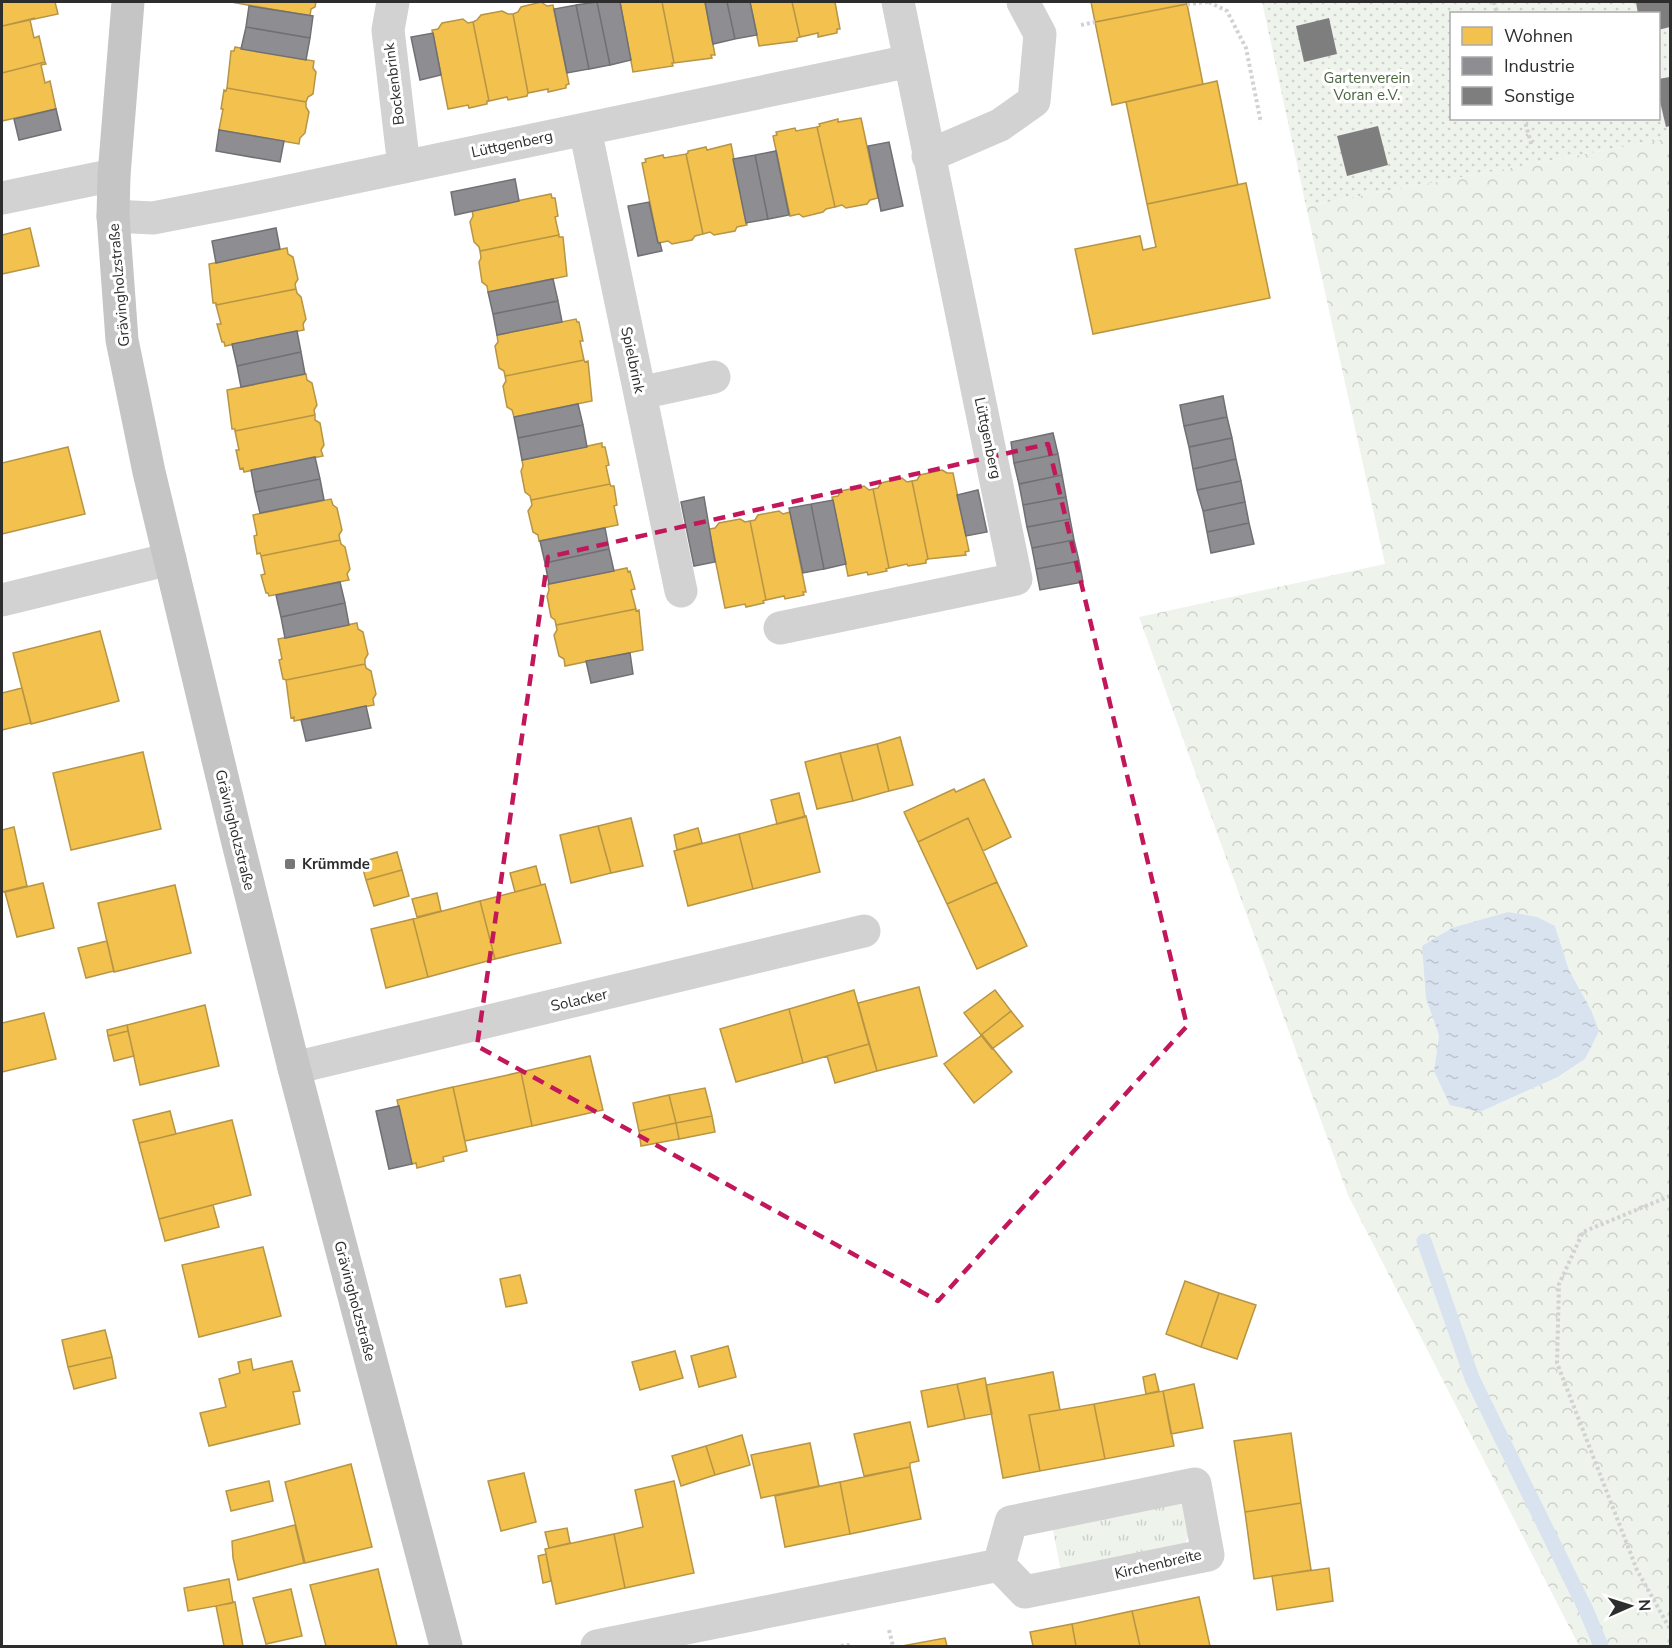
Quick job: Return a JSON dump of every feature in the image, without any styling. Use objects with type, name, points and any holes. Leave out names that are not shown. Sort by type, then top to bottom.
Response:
[{"type":"main road","name":"Grävingholzstraße","points":[[128,2],[114,175],[113,216],[122,340],[149,472],[294,1068],[446,1647]]},
{"type":"street","name":"Bockenbrink","points":[[393,2],[388,30],[404,167]]},
{"type":"street","name":"Lüttgenberg","points":[[780,628],[1016,579],[898,2]]},
{"type":"street","points":[[928,156],[1000,125],[1034,101],[1040,34],[1023,2]]},
{"type":"street","name":"Lüttgenberg","points":[[113,216],[153,218],[910,61]]},
{"type":"street","name":"Spielbrink","points":[[585,129],[681,591]]},
{"type":"street","points":[[2,198],[114,175]]},
{"type":"street","points":[[640,393],[714,377]]},
{"type":"street","points":[[2,600],[170,559]]},
{"type":"street","name":"Solacker","points":[[294,1068],[864,932]]},
{"type":"street","name":"Kirchenbreite","points":[[1195,1484],[1208,1555],[1025,1592],[999,1565],[1011,1522],[1195,1484]]},
{"type":"street","points":[[597,1647],[999,1565]]},
{"type":"path","points":[[1186,4],[1209,2],[1227,10],[1246,48],[1261,123]]},
{"type":"path","points":[[1525,120],[1532,147]]},
{"type":"path","points":[[1671,1196],[1583,1232],[1559,1284],[1557,1363],[1637,1570],[1671,1629]]},
{"type":"path","points":[[841,1647],[849,1647]]},
{"type":"highlighted area","points":[[1048,444],[1187,1026],[938,1301],[477,1046],[548,557]]},
{"type":"green space","name":"Gartenverein Voran e.V.","points":[[1262,2],[1670,2],[1670,138],[1306,206]]},
{"type":"green space","points":[[1670,138],[1670,1646],[1579,1646],[1348,1195],[1139,617],[1385,564],[1306,206]],"holes":[[[1555,926],[1569,970],[1591,1010],[1585,1059],[1558,1077],[1480,1112],[1434,1071],[1439,1035]]]},
{"type":"green space","points":[[1176,1499],[1186,1507],[1190,1533],[1184,1546],[1061,1572],[1052,1525]]},
{"type":"water","points":[[1508,912],[1537,917],[1555,926],[1569,970],[1591,1010],[1599,1031],[1585,1059],[1558,1077],[1480,1112],[1450,1105],[1434,1071],[1439,1035],[1426,998],[1422,946],[1452,928]]},
{"type":"building: Wohnen","points":[[2,2],[55,2],[58,14],[2,26]]},
{"type":"building: Wohnen","points":[[231,2],[316,2],[315,7],[311,9],[310,16]]},
{"type":"building: Wohnen","points":[[541,2],[547,6],[553,5],[569,84],[566,88],[548,92],[548,89],[528,93],[513,14],[521,7]]},
{"type":"building: Wohnen","points":[[620,2],[662,2],[673,66],[633,72]]},
{"type":"building: Wohnen","points":[[662,2],[705,2],[715,55],[711,55],[712,58],[674,63]]},
{"type":"building: Wohnen","points":[[750,2],[792,2],[800,37],[797,41],[759,46]]},
{"type":"building: Wohnen","points":[[792,2],[835,2],[840,29],[837,29],[837,33],[818,37],[818,33],[800,37]]},
{"type":"building: Wohnen","points":[[1091,2],[1186,2],[1187,4],[1095,22]]},
{"type":"building: Wohnen","points":[[1187,4],[1203,84],[1112,105],[1095,22]]},
{"type":"building: Wohnen","points":[[502,11],[513,14],[528,93],[527,96],[508,100],[507,97],[489,101],[473,22],[481,15]]},
{"type":"building: Wohnen","points":[[35,18],[30,20],[34,38],[39,36],[45,62],[2,73],[2,26]]},
{"type":"building: Wohnen","points":[[463,19],[468,23],[473,22],[489,101],[487,104],[469,108],[468,105],[448,109],[432,30],[438,29],[442,23]]},
{"type":"building: Wohnen","points":[[235,47],[314,61],[313,68],[316,72],[313,94],[306,102],[227,88],[231,51],[234,51]]},
{"type":"building: Wohnen","points":[[45,62],[46,64],[41,65],[45,83],[50,81],[56,109],[2,121],[2,73]]},
{"type":"building: Wohnen","points":[[1217,81],[1238,185],[1147,204],[1126,102]]},
{"type":"building: Wohnen","points":[[227,88],[306,102],[309,112],[305,133],[300,138],[299,144],[219,130],[224,90],[226,91]]},
{"type":"building: Wohnen","points":[[861,118],[878,198],[870,200],[867,204],[846,208],[842,205],[835,207],[817,127],[820,126],[819,124],[838,119],[838,122]]},
{"type":"building: Wohnen","points":[[817,127],[835,207],[803,217],[799,214],[790,216],[773,136],[777,135],[776,132],[795,128],[796,131]]},
{"type":"building: Wohnen","points":[[731,144],[747,225],[737,227],[735,231],[714,235],[710,232],[703,234],[686,154],[688,151],[706,147],[707,150]]},
{"type":"building: Wohnen","points":[[686,154],[703,234],[695,236],[692,240],[672,244],[668,241],[658,243],[642,163],[646,162],[645,159],[663,155],[664,158]]},
{"type":"building: Wohnen","points":[[1246,183],[1270,298],[1093,334],[1075,249],[1140,236],[1143,250],[1156,247],[1147,204]]},
{"type":"building: Wohnen","points":[[551,194],[552,198],[555,198],[558,216],[555,217],[559,235],[480,251],[474,242],[470,222],[473,216],[472,210]]},
{"type":"building: Wohnen","points":[[30,228],[39,266],[2,274],[2,235]]},
{"type":"building: Wohnen","points":[[559,235],[563,237],[567,276],[488,292],[487,286],[482,282],[480,251]]},
{"type":"building: Wohnen","points":[[287,248],[288,254],[293,257],[298,279],[295,284],[296,289],[216,305],[213,303],[209,264]]},
{"type":"building: Wohnen","points":[[296,289],[301,297],[306,319],[303,324],[304,330],[225,346],[217,324],[221,324],[216,305]]},
{"type":"building: Wohnen","points":[[576,319],[579,322],[583,341],[580,341],[584,360],[505,376],[504,371],[499,368],[495,346],[498,342],[497,335]]},
{"type":"building: Wohnen","points":[[588,361],[592,401],[514,417],[512,410],[507,407],[503,386],[506,381],[505,376]]},
{"type":"building: Wohnen","points":[[306,374],[307,380],[312,383],[317,405],[314,410],[315,415],[235,431],[232,429],[227,390]]},
{"type":"building: Wohnen","points":[[315,415],[315,420],[320,423],[324,445],[321,450],[323,456],[244,472],[243,468],[240,469],[235,431]]},
{"type":"building: Wohnen","points":[[602,443],[609,465],[606,466],[610,484],[531,500],[525,492],[521,471],[522,460]]},
{"type":"building: Wohnen","points":[[68,447],[85,514],[2,534],[2,463]]},
{"type":"building: Wohnen","points":[[942,470],[953,473],[969,551],[965,552],[966,555],[928,559],[912,481],[917,480],[920,475]]},
{"type":"building: Wohnen","points":[[902,478],[907,482],[912,481],[928,559],[926,563],[889,568],[873,489],[878,488],[881,483]]},
{"type":"building: Wohnen","points":[[610,484],[614,486],[617,505],[614,506],[618,525],[539,541],[538,535],[533,532],[528,511],[532,505],[531,500]]},
{"type":"building: Wohnen","points":[[864,486],[869,490],[873,489],[889,568],[886,569],[887,571],[868,575],[867,572],[848,576],[832,497],[838,496],[841,491]]},
{"type":"building: Wohnen","points":[[331,499],[337,508],[342,530],[339,535],[340,540],[261,556],[260,553],[257,554],[254,536],[257,535],[253,515]]},
{"type":"building: Wohnen","points":[[779,511],[783,514],[790,512],[806,592],[803,592],[804,595],[785,599],[784,596],[766,600],[750,521],[755,520],[758,515]]},
{"type":"building: Wohnen","points":[[740,519],[745,522],[750,521],[766,600],[763,601],[764,603],[746,607],[745,604],[725,608],[709,529],[715,528],[719,523]]},
{"type":"building: Wohnen","points":[[340,540],[345,547],[350,569],[347,574],[349,580],[269,596],[266,593],[261,575],[265,574],[261,556]]},
{"type":"building: Wohnen","points":[[627,568],[635,589],[631,590],[636,609],[556,625],[555,620],[551,617],[547,596],[548,584]]},
{"type":"building: Wohnen","points":[[636,609],[636,611],[639,610],[643,650],[565,666],[564,659],[559,656],[554,635],[557,630],[556,625]]},
{"type":"building: Wohnen","points":[[357,623],[358,629],[363,632],[368,654],[365,664],[283,679],[278,639]]},
{"type":"building: Wohnen","points":[[100,631],[119,701],[31,724],[13,653]]},
{"type":"building: Wohnen","points":[[365,664],[366,668],[371,671],[376,694],[373,699],[374,705],[294,721],[294,717],[291,718],[286,680]]},
{"type":"building: Wohnen","points":[[22,688],[31,723],[2,730],[2,693]]},
{"type":"building: Wohnen","points":[[900,737],[913,785],[889,791],[877,744]]},
{"type":"building: Wohnen","points":[[877,744],[889,791],[853,801],[840,753]]},
{"type":"building: Wohnen","points":[[143,752],[161,829],[71,850],[53,773]]},
{"type":"building: Wohnen","points":[[840,753],[853,801],[817,809],[805,762]]},
{"type":"building: Wohnen","points":[[984,779],[1011,837],[983,851],[968,818],[918,842],[904,812],[954,789],[956,792]]},
{"type":"building: Wohnen","points":[[799,793],[805,817],[777,824],[771,800]]},
{"type":"building: Wohnen","points":[[806,816],[820,872],[753,889],[739,834]]},
{"type":"building: Wohnen","points":[[631,818],[643,866],[611,873],[598,826]]},
{"type":"building: Wohnen","points":[[968,818],[997,882],[947,904],[918,842]]},
{"type":"building: Wohnen","points":[[598,826],[611,873],[571,883],[560,835]]},
{"type":"building: Wohnen","points":[[14,827],[27,886],[2,892],[2,830]]},
{"type":"building: Wohnen","points":[[698,828],[702,843],[677,850],[674,835]]},
{"type":"building: Wohnen","points":[[739,834],[753,889],[688,906],[674,851]]},
{"type":"building: Wohnen","points":[[397,852],[402,870],[366,880],[361,862]]},
{"type":"building: Wohnen","points":[[536,866],[541,885],[515,892],[510,873]]},
{"type":"building: Wohnen","points":[[402,870],[409,896],[374,906],[366,880]]},
{"type":"building: Wohnen","points":[[997,882],[1027,946],[977,969],[947,904]]},
{"type":"building: Wohnen","points":[[43,883],[54,928],[17,937],[5,892]]},
{"type":"building: Wohnen","points":[[545,884],[561,943],[495,959],[480,901]]},
{"type":"building: Wohnen","points":[[175,885],[191,953],[114,972],[98,903]]},
{"type":"building: Wohnen","points":[[437,893],[441,911],[417,917],[412,899]]},
{"type":"building: Wohnen","points":[[480,901],[495,959],[428,977],[413,919]]},
{"type":"building: Wohnen","points":[[413,919],[428,977],[386,988],[371,929]]},
{"type":"building: Wohnen","points":[[107,941],[114,971],[86,978],[78,948]]},
{"type":"building: Wohnen","points":[[919,987],[937,1056],[877,1071],[858,1003]]},
{"type":"building: Wohnen","points":[[854,990],[869,1044],[803,1063],[789,1009]]},
{"type":"building: Wohnen","points":[[995,990],[1011,1011],[981,1035],[964,1013]]},
{"type":"building: Wohnen","points":[[205,1005],[219,1066],[140,1085],[127,1025]]},
{"type":"building: Wohnen","points":[[789,1009],[803,1063],[736,1082],[720,1029]]},
{"type":"building: Wohnen","points":[[1011,1011],[1023,1026],[992,1049],[981,1035]]},
{"type":"building: Wohnen","points":[[44,1013],[56,1059],[2,1072],[2,1023]]},
{"type":"building: Wohnen","points":[[127,1025],[128,1031],[108,1036],[107,1030]]},
{"type":"building: Wohnen","points":[[128,1031],[134,1056],[114,1061],[108,1036]]},
{"type":"building: Wohnen","points":[[982,1035],[1012,1072],[974,1103],[944,1064]]},
{"type":"building: Wohnen","points":[[869,1044],[877,1071],[835,1083],[827,1056]]},
{"type":"building: Wohnen","points":[[590,1056],[603,1110],[532,1126],[521,1072]]},
{"type":"building: Wohnen","points":[[521,1072],[532,1126],[465,1141],[453,1087]]},
{"type":"building: Wohnen","points":[[453,1087],[467,1151],[443,1157],[444,1161],[417,1168],[416,1163],[412,1164],[397,1100]]},
{"type":"building: Wohnen","points":[[705,1088],[712,1116],[676,1123],[669,1095]]},
{"type":"building: Wohnen","points":[[669,1095],[676,1123],[639,1131],[633,1103]]},
{"type":"building: Wohnen","points":[[170,1111],[176,1134],[139,1143],[133,1120]]},
{"type":"building: Wohnen","points":[[712,1116],[715,1132],[679,1139],[676,1123]]},
{"type":"building: Wohnen","points":[[232,1120],[251,1195],[159,1219],[139,1143]]},
{"type":"building: Wohnen","points":[[676,1123],[679,1139],[641,1146],[639,1131]]},
{"type":"building: Wohnen","points":[[213,1205],[219,1227],[165,1241],[159,1219]]},
{"type":"building: Wohnen","points":[[263,1247],[281,1316],[199,1337],[182,1265]]},
{"type":"building: Wohnen","points":[[520,1275],[527,1303],[506,1307],[500,1279]]},
{"type":"building: Wohnen","points":[[1185,1281],[1219,1293],[1201,1347],[1166,1334]]},
{"type":"building: Wohnen","points":[[1219,1293],[1256,1305],[1237,1359],[1201,1347]]},
{"type":"building: Wohnen","points":[[105,1330],[112,1357],[68,1367],[62,1340]]},
{"type":"building: Wohnen","points":[[728,1346],[736,1377],[699,1387],[691,1356]]},
{"type":"building: Wohnen","points":[[675,1351],[683,1378],[640,1390],[632,1362]]},
{"type":"building: Wohnen","points":[[112,1357],[116,1378],[74,1389],[68,1367]]},
{"type":"building: Wohnen","points":[[251,1359],[253,1370],[292,1361],[300,1391],[293,1392],[300,1424],[209,1446],[200,1413],[226,1407],[219,1379],[240,1373],[238,1362]]},
{"type":"building: Wohnen","points":[[1053,1372],[1060,1410],[1029,1415],[1040,1471],[1003,1478],[986,1385]]},
{"type":"building: Wohnen","points":[[1155,1374],[1159,1391],[1146,1394],[1143,1377]]},
{"type":"building: Wohnen","points":[[985,1378],[992,1414],[965,1419],[957,1384]]},
{"type":"building: Wohnen","points":[[957,1384],[965,1419],[928,1427],[921,1391]]},
{"type":"building: Wohnen","points":[[1194,1384],[1203,1428],[1171,1434],[1163,1391]]},
{"type":"building: Wohnen","points":[[1163,1391],[1174,1446],[1105,1459],[1094,1404]]},
{"type":"building: Wohnen","points":[[1094,1404],[1105,1459],[1040,1471],[1029,1415]]},
{"type":"building: Wohnen","points":[[910,1422],[919,1461],[910,1463],[910,1467],[864,1476],[854,1434]]},
{"type":"building: Wohnen","points":[[1291,1433],[1301,1503],[1245,1512],[1234,1441]]},
{"type":"building: Wohnen","points":[[742,1435],[750,1465],[715,1475],[706,1446]]},
{"type":"building: Wohnen","points":[[810,1443],[819,1486],[761,1498],[751,1455]]},
{"type":"building: Wohnen","points":[[706,1446],[715,1475],[681,1486],[672,1456]]},
{"type":"building: Wohnen","points":[[351,1464],[372,1547],[305,1563],[285,1482]]},
{"type":"building: Wohnen","points":[[910,1467],[921,1519],[850,1534],[840,1482]]},
{"type":"building: Wohnen","points":[[524,1473],[536,1522],[501,1531],[488,1481]]},
{"type":"building: Wohnen","points":[[269,1481],[273,1501],[231,1511],[226,1491]]},
{"type":"building: Wohnen","points":[[674,1481],[694,1573],[625,1588],[614,1534],[643,1527],[635,1490]]},
{"type":"building: Wohnen","points":[[840,1482],[850,1534],[785,1547],[775,1496]]},
{"type":"building: Wohnen","points":[[1301,1503],[1311,1570],[1254,1579],[1245,1512]]},
{"type":"building: Wohnen","points":[[295,1525],[304,1563],[238,1580],[232,1541]]},
{"type":"building: Wohnen","points":[[567,1528],[570,1543],[549,1548],[545,1532]]},
{"type":"building: Wohnen","points":[[614,1534],[625,1588],[556,1604],[545,1549]]},
{"type":"building: Wohnen","points":[[546,1554],[551,1581],[543,1583],[538,1556]]},
{"type":"building: Wohnen","points":[[1329,1568],[1333,1601],[1277,1610],[1272,1576]]},
{"type":"building: Wohnen","points":[[378,1569],[397,1646],[326,1646],[310,1585]]},
{"type":"building: Wohnen","points":[[229,1579],[233,1603],[188,1611],[184,1588]]},
{"type":"building: Wohnen","points":[[291,1589],[302,1636],[266,1644],[253,1598]]},
{"type":"building: Wohnen","points":[[1199,1597],[1210,1646],[1140,1646],[1132,1611]]},
{"type":"building: Wohnen","points":[[235,1602],[243,1646],[224,1646],[216,1606]]},
{"type":"building: Wohnen","points":[[1132,1611],[1140,1646],[1076,1646],[1072,1624]]},
{"type":"building: Wohnen","points":[[1072,1624],[1076,1646],[1033,1646],[1030,1632]]},
{"type":"building: Wohnen","points":[[945,1638],[947,1646],[902,1646]]},
{"type":"building: Industrie","points":[[597,2],[620,2],[631,60],[610,65]]},
{"type":"building: Industrie","points":[[597,2],[610,65],[589,69],[576,5]]},
{"type":"building: Industrie","points":[[705,2],[727,2],[735,39],[713,44]]},
{"type":"building: Industrie","points":[[727,2],[750,2],[757,35],[735,39]]},
{"type":"building: Industrie","points":[[576,5],[589,69],[567,73],[554,9]]},
{"type":"building: Industrie","points":[[249,6],[313,16],[310,38],[246,27]]},
{"type":"building: Industrie","points":[[246,27],[310,38],[306,60],[241,49]]},
{"type":"building: Industrie","points":[[433,33],[441,75],[420,80],[411,37]]},
{"type":"building: Industrie","points":[[56,109],[61,130],[19,140],[14,119]]},
{"type":"building: Industrie","points":[[219,130],[284,141],[280,162],[216,151]]},
{"type":"building: Industrie","points":[[889,142],[903,206],[881,211],[868,146]]},
{"type":"building: Industrie","points":[[776,151],[789,215],[768,219],[755,155]]},
{"type":"building: Industrie","points":[[755,155],[768,219],[746,223],[733,159]]},
{"type":"building: Industrie","points":[[515,179],[519,201],[455,215],[451,192]]},
{"type":"building: Industrie","points":[[649,202],[658,243],[662,251],[638,256],[628,206]]},
{"type":"building: Industrie","points":[[276,228],[280,249],[216,263],[212,241]]},
{"type":"building: Industrie","points":[[553,279],[558,301],[493,314],[488,292]]},
{"type":"building: Industrie","points":[[558,301],[562,322],[497,335],[493,314]]},
{"type":"building: Industrie","points":[[297,331],[301,352],[237,366],[232,344]]},
{"type":"building: Industrie","points":[[301,352],[305,374],[241,387],[237,366]]},
{"type":"building: Industrie","points":[[1223,396],[1227,417],[1184,426],[1180,405]]},
{"type":"building: Industrie","points":[[578,404],[583,425],[518,438],[514,417]]},
{"type":"building: Industrie","points":[[1227,417],[1232,438],[1189,447],[1184,426]]},
{"type":"building: Industrie","points":[[583,425],[587,447],[522,460],[518,438]]},
{"type":"building: Industrie","points":[[1053,433],[1058,454],[1014,463],[1011,442]]},
{"type":"building: Industrie","points":[[1232,438],[1236,459],[1193,469],[1189,447]]},
{"type":"building: Industrie","points":[[1058,454],[1062,475],[1019,484],[1014,463]]},
{"type":"building: Industrie","points":[[315,457],[320,479],[255,492],[251,470]]},
{"type":"building: Industrie","points":[[1236,459],[1241,481],[1197,490],[1193,469]]},
{"type":"building: Industrie","points":[[1062,475],[1066,497],[1023,505],[1019,484]]},
{"type":"building: Industrie","points":[[320,479],[324,500],[260,513],[255,492]]},
{"type":"building: Industrie","points":[[1241,481],[1245,502],[1203,511],[1197,490]]},
{"type":"building: Industrie","points":[[978,490],[987,532],[966,536],[957,495]]},
{"type":"building: Industrie","points":[[704,497],[715,562],[694,566],[681,502]]},
{"type":"building: Industrie","points":[[1066,497],[1070,519],[1027,527],[1023,505]]},
{"type":"building: Industrie","points":[[833,500],[846,564],[824,569],[811,504]]},
{"type":"building: Industrie","points":[[1245,502],[1249,523],[1207,532],[1203,511]]},
{"type":"building: Industrie","points":[[811,504],[824,569],[803,573],[789,508]]},
{"type":"building: Industrie","points":[[1070,519],[1074,540],[1032,548],[1027,527]]},
{"type":"building: Industrie","points":[[1249,523],[1254,544],[1211,553],[1207,532]]},
{"type":"building: Industrie","points":[[605,528],[609,549],[545,563],[540,541]]},
{"type":"building: Industrie","points":[[1074,540],[1079,561],[1036,569],[1032,548]]},
{"type":"building: Industrie","points":[[609,549],[614,571],[549,584],[545,563]]},
{"type":"building: Industrie","points":[[1079,561],[1083,582],[1040,590],[1036,569]]},
{"type":"building: Industrie","points":[[340,582],[345,603],[281,617],[276,595]]},
{"type":"building: Industrie","points":[[345,603],[349,625],[285,638],[281,617]]},
{"type":"building: Industrie","points":[[630,653],[633,674],[591,683],[586,661]]},
{"type":"building: Industrie","points":[[366,706],[371,728],[306,741],[301,720]]},
{"type":"building: Industrie","points":[[399,1106],[412,1164],[389,1169],[376,1111]]},
{"type":"building: Sonstige","points":[[1636,2],[1670,2],[1670,27],[1660,30],[1660,12],[1638,12]]},
{"type":"building: Sonstige","points":[[1329,18],[1337,54],[1304,62],[1296,26]]},
{"type":"building: Sonstige","points":[[1670,77],[1670,126],[1666,127],[1660,102],[1660,79]]},
{"type":"building: Sonstige","points":[[1378,126],[1388,165],[1347,176],[1337,136]]},
{"type":"waterway","points":[[1424,1241],[1472,1378],[1586,1610],[1601,1646]]},
{"type":"place","name":"Krümmde","points":[[290,864]]}]
